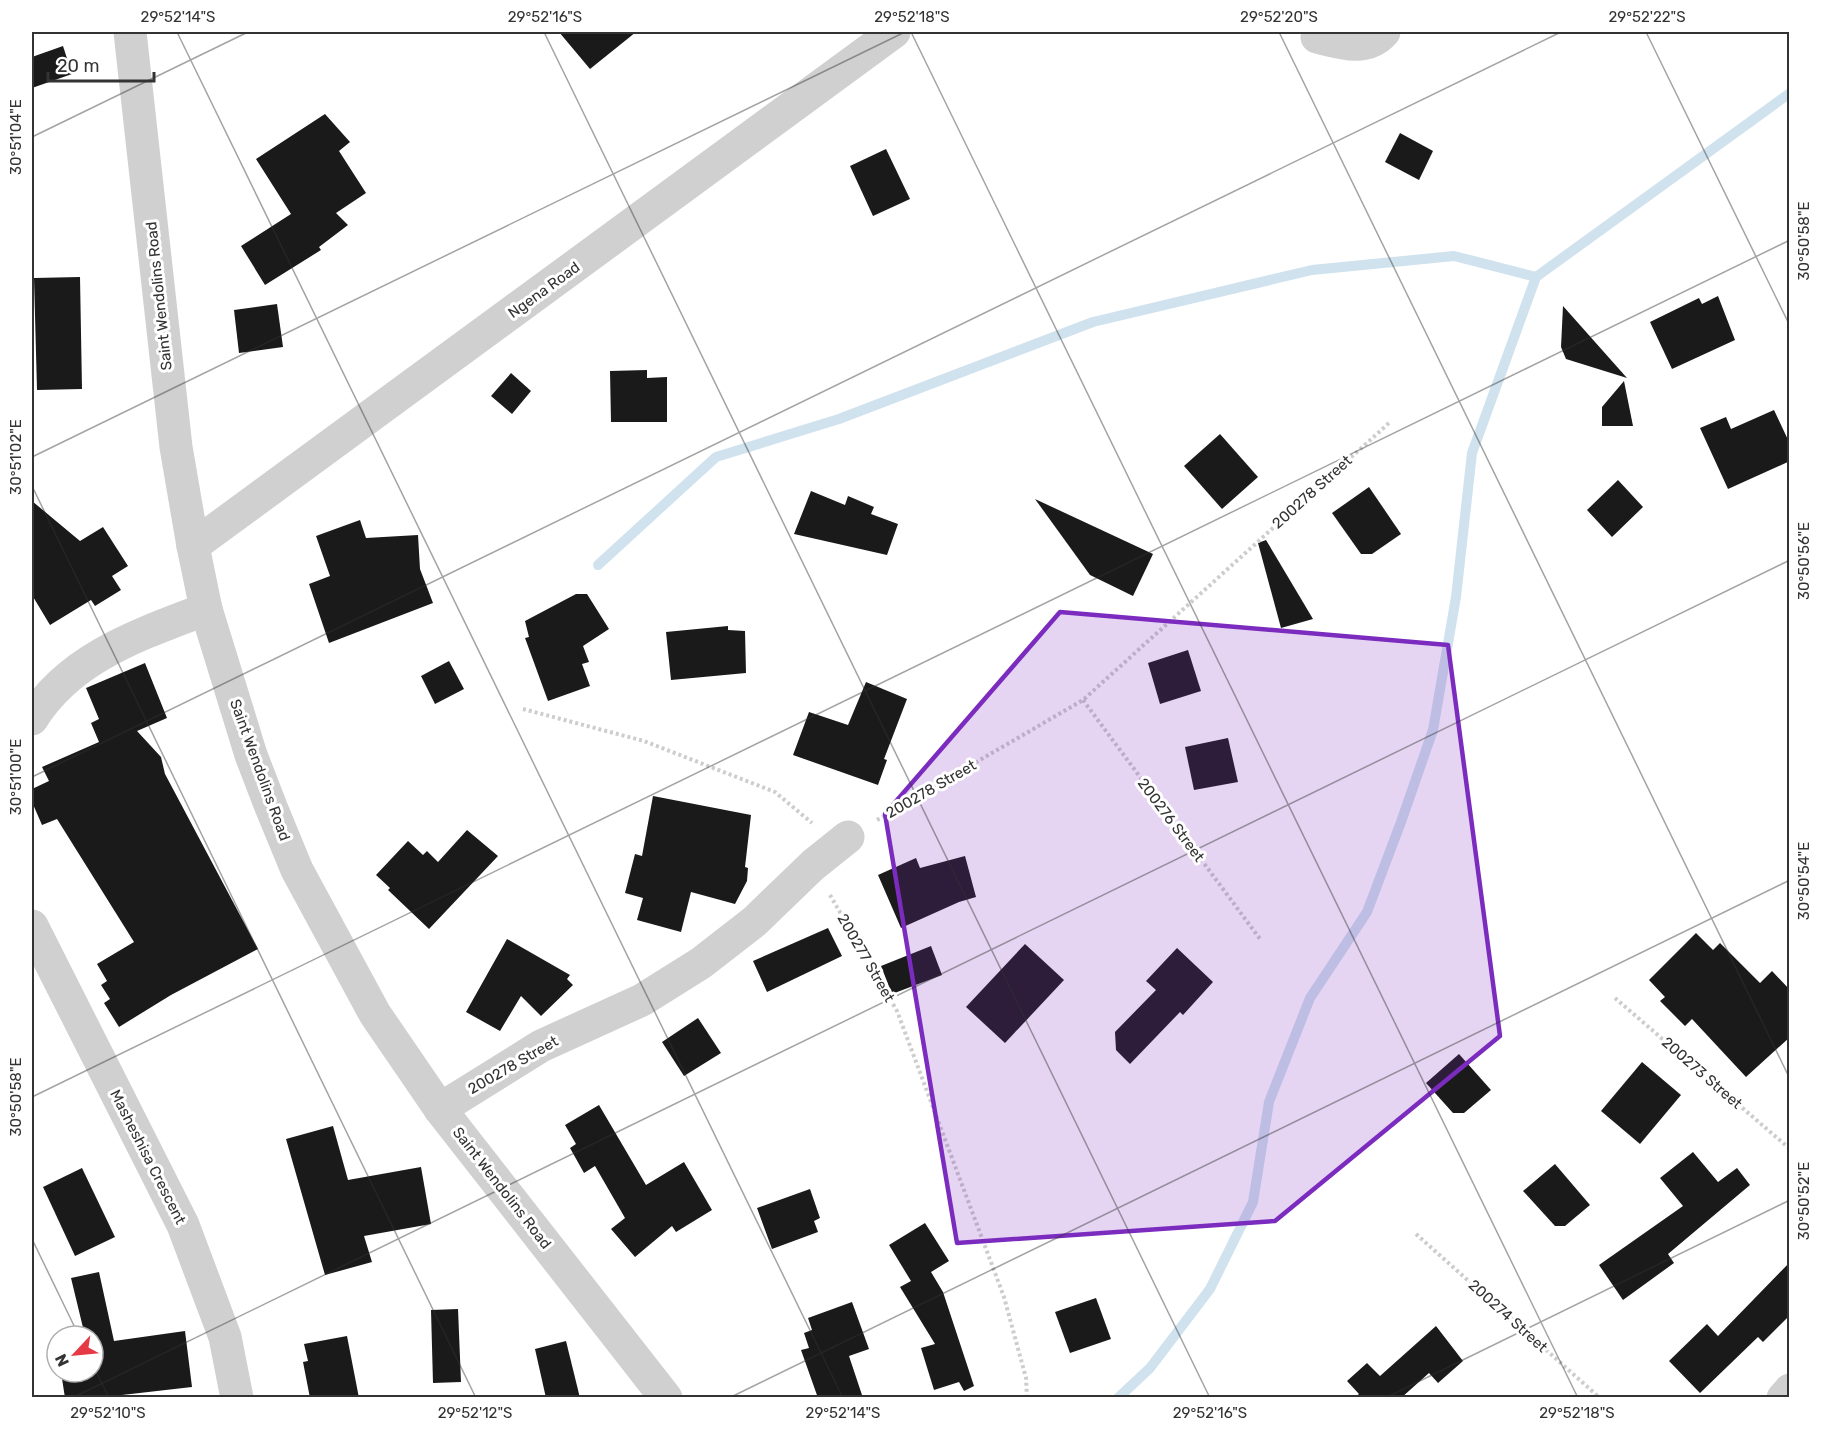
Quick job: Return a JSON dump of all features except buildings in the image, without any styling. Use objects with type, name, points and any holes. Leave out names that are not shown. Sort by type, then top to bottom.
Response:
[{"type":"street","name":"Saint Wendolins Road","points":[[129,32],[176,447],[206,609],[251,755],[297,870],[375,1014],[440,1109],[666,1398]]},
{"type":"street","name":"Ngena Road","points":[[193,546],[439,368],[894,32]]},
{"type":"street","points":[[1317,38],[1359,45],[1370,44],[1384,32]]},
{"type":"street","points":[[36,703],[87,662],[131,638],[206,609]]},
{"type":"street","name":"200278 Street","points":[[440,1109],[541,1046],[642,1000],[701,963],[755,921],[813,865],[848,837]]},
{"type":"street","name":"Masheshisa Crescent","points":[[32,926],[183,1225],[225,1337],[237,1398]]},
{"type":"street","points":[[1783,1398],[1790,1390]]},
{"type":"path","name":"200278 Street","points":[[848,837],[1083,700],[1389,423]]},
{"type":"path","name":"200276 Street","points":[[1083,700],[1260,939]]},
{"type":"path","points":[[523,709],[644,741],[775,792],[822,831],[813,865]]},
{"type":"path","name":"200277 Street","points":[[813,865],[897,1011],[1004,1297],[1026,1378],[1027,1398]]},
{"type":"path","name":"200273 Street","points":[[1615,998],[1790,1149]]},
{"type":"path","name":"200274 Street","points":[[1416,1234],[1600,1398]]},
{"type":"highlighted area","points":[[1060,612],[1448,645],[1500,1036],[1275,1221],[957,1243],[885,814]]},
{"type":"waterway","points":[[1118,1398],[1150,1368],[1210,1289],[1253,1202],[1269,1102],[1310,998],[1367,912],[1401,822],[1433,730],[1456,597],[1472,453],[1536,277],[1790,93]]},
{"type":"waterway","points":[[598,565],[716,457],[839,419],[1093,322],[1312,270],[1454,256],[1536,277]]}]
